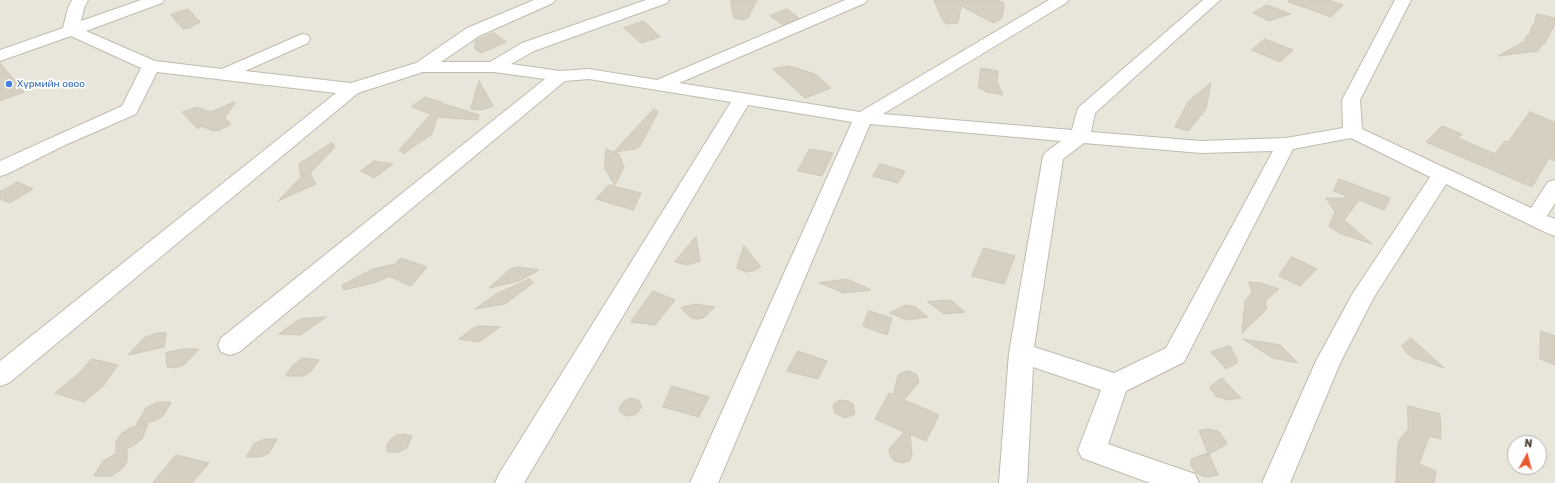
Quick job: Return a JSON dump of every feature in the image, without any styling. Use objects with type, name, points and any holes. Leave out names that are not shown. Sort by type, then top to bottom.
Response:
[{"type":"street","points":[[71,30],[76,8],[80,0]]},
{"type":"street","points":[[0,56],[156,0]]},
{"type":"street","points":[[0,376],[352,90],[422,67],[473,32],[547,0]]},
{"type":"street","points":[[494,67],[528,47],[661,0]]},
{"type":"street","points":[[662,84],[859,0]]},
{"type":"street","points":[[704,483],[863,118],[1060,0]]},
{"type":"street","points":[[1013,483],[1021,353],[1053,156],[1080,137],[1086,111],[1212,0]]},
{"type":"street","points":[[1353,132],[1351,100],[1403,0]]},
{"type":"street","points":[[71,30],[151,66],[352,90]]},
{"type":"street","points":[[223,75],[302,39]]},
{"type":"street","points":[[0,169],[56,142],[129,110],[151,66]]},
{"type":"street","points":[[422,67],[494,67],[560,76],[589,74],[662,84],[863,118],[1201,147],[1286,144],[1353,132],[1555,228]]},
{"type":"street","points":[[230,345],[560,76]]},
{"type":"street","points":[[509,483],[743,98]]},
{"type":"street","points":[[1185,483],[1092,450],[1116,384],[1175,355],[1286,144]]},
{"type":"street","points":[[1276,483],[1329,361],[1362,300],[1442,174]]},
{"type":"street","points":[[1535,218],[1555,187]]},
{"type":"street","points":[[1021,353],[1116,384]]},
{"type":"shaded area","points":[[0,0],[1555,0],[1555,483],[0,483]]},
{"type":"building","points":[[731,0],[757,0],[748,18],[742,20],[734,18]]},
{"type":"building","points":[[934,0],[997,0],[1004,3],[1002,18],[994,23],[961,6],[958,23],[947,24],[944,22]]},
{"type":"building","points":[[1289,0],[1328,0],[1343,5],[1331,17],[1289,2]]},
{"type":"building","points":[[1267,5],[1290,14],[1269,21],[1253,13]]},
{"type":"building","points":[[188,9],[200,22],[189,28],[183,29],[171,15]]},
{"type":"building","points":[[787,9],[799,18],[783,25],[770,16]]},
{"type":"building","points":[[1537,14],[1555,18],[1555,24],[1545,43],[1542,44],[1538,51],[1498,56],[1525,41],[1526,36],[1530,34],[1532,26],[1534,25]]},
{"type":"building","points":[[644,21],[660,37],[641,43],[624,28]]},
{"type":"building","points":[[494,33],[506,42],[481,53],[475,49],[475,41]]},
{"type":"building","points":[[1265,39],[1293,50],[1280,62],[1252,50]]},
{"type":"building","name":"Хүрмийн овоо","points":[[0,63],[24,92],[0,101]]},
{"type":"building","points":[[790,66],[815,74],[831,88],[805,98],[773,69]]},
{"type":"building","points":[[981,68],[998,71],[997,82],[1003,95],[987,92],[979,88]]},
{"type":"building","points":[[479,81],[493,106],[481,110],[471,109]]},
{"type":"building","points":[[1211,83],[1206,109],[1188,131],[1175,127],[1188,102]]},
{"type":"building","points":[[425,97],[441,102],[442,101],[441,103],[479,115],[478,120],[437,117],[432,134],[403,154],[399,150],[431,114],[412,107]]},
{"type":"building","points":[[235,102],[225,118],[231,124],[220,130],[214,131],[201,126],[198,129],[182,112],[197,107],[210,112]]},
{"type":"building","points":[[654,109],[658,112],[640,146],[635,149],[614,152]]},
{"type":"building","points":[[1530,112],[1555,122],[1555,161],[1549,158],[1532,187],[1426,142],[1442,126],[1462,134],[1458,138],[1495,154],[1505,141],[1508,142]]},
{"type":"building","points":[[332,143],[335,147],[310,173],[316,184],[278,201],[301,177],[299,164]]},
{"type":"building","points":[[606,149],[619,154],[624,167],[615,185],[605,169]]},
{"type":"building","points":[[810,149],[833,153],[822,176],[798,171]]},
{"type":"building","points":[[374,161],[393,164],[374,178],[361,171]]},
{"type":"building","points":[[880,164],[905,171],[898,183],[873,176]]},
{"type":"building","points":[[1339,179],[1390,198],[1384,210],[1359,200],[1344,220],[1372,244],[1339,233],[1329,226],[1335,212],[1326,198],[1345,198],[1346,196],[1334,191]]},
{"type":"building","points":[[18,182],[33,189],[9,203],[0,199],[0,192]]},
{"type":"building","points":[[609,185],[641,193],[633,210],[596,199]]},
{"type":"building","points":[[696,237],[700,261],[687,265],[675,262]]},
{"type":"building","points":[[744,246],[761,267],[753,271],[746,272],[737,268]]},
{"type":"building","points":[[984,248],[1015,256],[1004,284],[972,276]]},
{"type":"building","points":[[1292,257],[1317,269],[1300,286],[1279,276]]},
{"type":"building","points":[[401,258],[427,267],[411,286],[389,276],[377,282],[344,290],[342,285],[373,269],[395,264]]},
{"type":"building","points":[[519,267],[539,270],[519,281],[489,288],[510,269]]},
{"type":"building","points":[[530,279],[533,283],[505,304],[475,309],[496,294]]},
{"type":"building","points":[[847,279],[871,290],[844,293],[820,283]]},
{"type":"building","points":[[1249,282],[1261,283],[1279,289],[1265,301],[1267,309],[1242,333],[1245,301],[1252,292]]},
{"type":"building","points":[[653,291],[675,300],[655,325],[631,322]]},
{"type":"building","points":[[946,300],[952,301],[965,312],[944,314],[928,302]]},
{"type":"building","points":[[697,304],[715,307],[703,318],[697,319],[691,318],[681,308]]},
{"type":"building","points":[[906,305],[915,307],[928,317],[907,320],[890,313]]},
{"type":"building","points":[[869,311],[892,318],[887,335],[863,326]]},
{"type":"building","points":[[326,317],[301,335],[279,334],[300,319]]},
{"type":"building","points":[[479,326],[500,327],[479,342],[459,339],[473,328]]},
{"type":"building","points":[[1541,331],[1555,336],[1555,365],[1540,359]]},
{"type":"building","points":[[157,333],[166,333],[164,347],[128,355],[144,338]]},
{"type":"building","points":[[1411,338],[1444,368],[1412,357],[1406,352],[1402,346]]},
{"type":"building","points":[[1243,339],[1280,345],[1298,363],[1273,358]]},
{"type":"building","points":[[1230,346],[1238,362],[1226,369],[1211,352]]},
{"type":"building","points":[[183,349],[199,349],[184,365],[175,368],[167,367],[166,353]]},
{"type":"building","points":[[798,351],[827,361],[818,379],[787,371]]},
{"type":"building","points":[[303,358],[319,360],[311,371],[304,376],[285,376],[293,365]]},
{"type":"building","points":[[92,359],[118,365],[103,386],[84,402],[55,393],[77,375]]},
{"type":"building","points":[[909,371],[917,375],[919,382],[904,400],[939,415],[926,441],[910,434],[912,455],[909,461],[902,463],[894,461],[889,452],[890,448],[904,432],[875,419],[889,393],[893,395],[898,375]]},
{"type":"building","points":[[1222,378],[1241,398],[1227,400],[1216,396],[1210,387]]},
{"type":"building","points":[[672,386],[709,397],[699,417],[663,407]]},
{"type":"building","points":[[630,398],[638,400],[642,407],[636,414],[629,416],[622,414],[619,409],[622,403]]},
{"type":"building","points":[[842,400],[853,404],[855,414],[845,418],[835,413],[833,407],[834,404]]},
{"type":"building","points":[[158,402],[171,402],[163,416],[154,421],[136,425],[146,408]]},
{"type":"building","points":[[1408,406],[1440,414],[1441,439],[1429,436],[1419,464],[1436,471],[1434,483],[1396,483],[1398,443],[1408,430]]},
{"type":"building","points":[[148,424],[142,439],[127,449],[127,462],[121,470],[111,476],[94,476],[103,461],[116,454],[116,441],[121,434],[130,428]]},
{"type":"building","points":[[1208,429],[1218,431],[1227,444],[1209,454],[1218,475],[1207,477],[1195,472],[1191,465],[1191,459],[1208,453],[1199,431]]},
{"type":"building","points":[[404,434],[412,436],[407,448],[399,452],[387,452],[387,445],[391,439],[397,435]]},
{"type":"building","points":[[265,439],[277,439],[269,453],[261,457],[246,457],[254,444]]},
{"type":"building","points":[[176,455],[209,463],[192,483],[153,483]]},
{"type":"place","name":"Хүрмийн овоо","points":[[9,84]]}]
